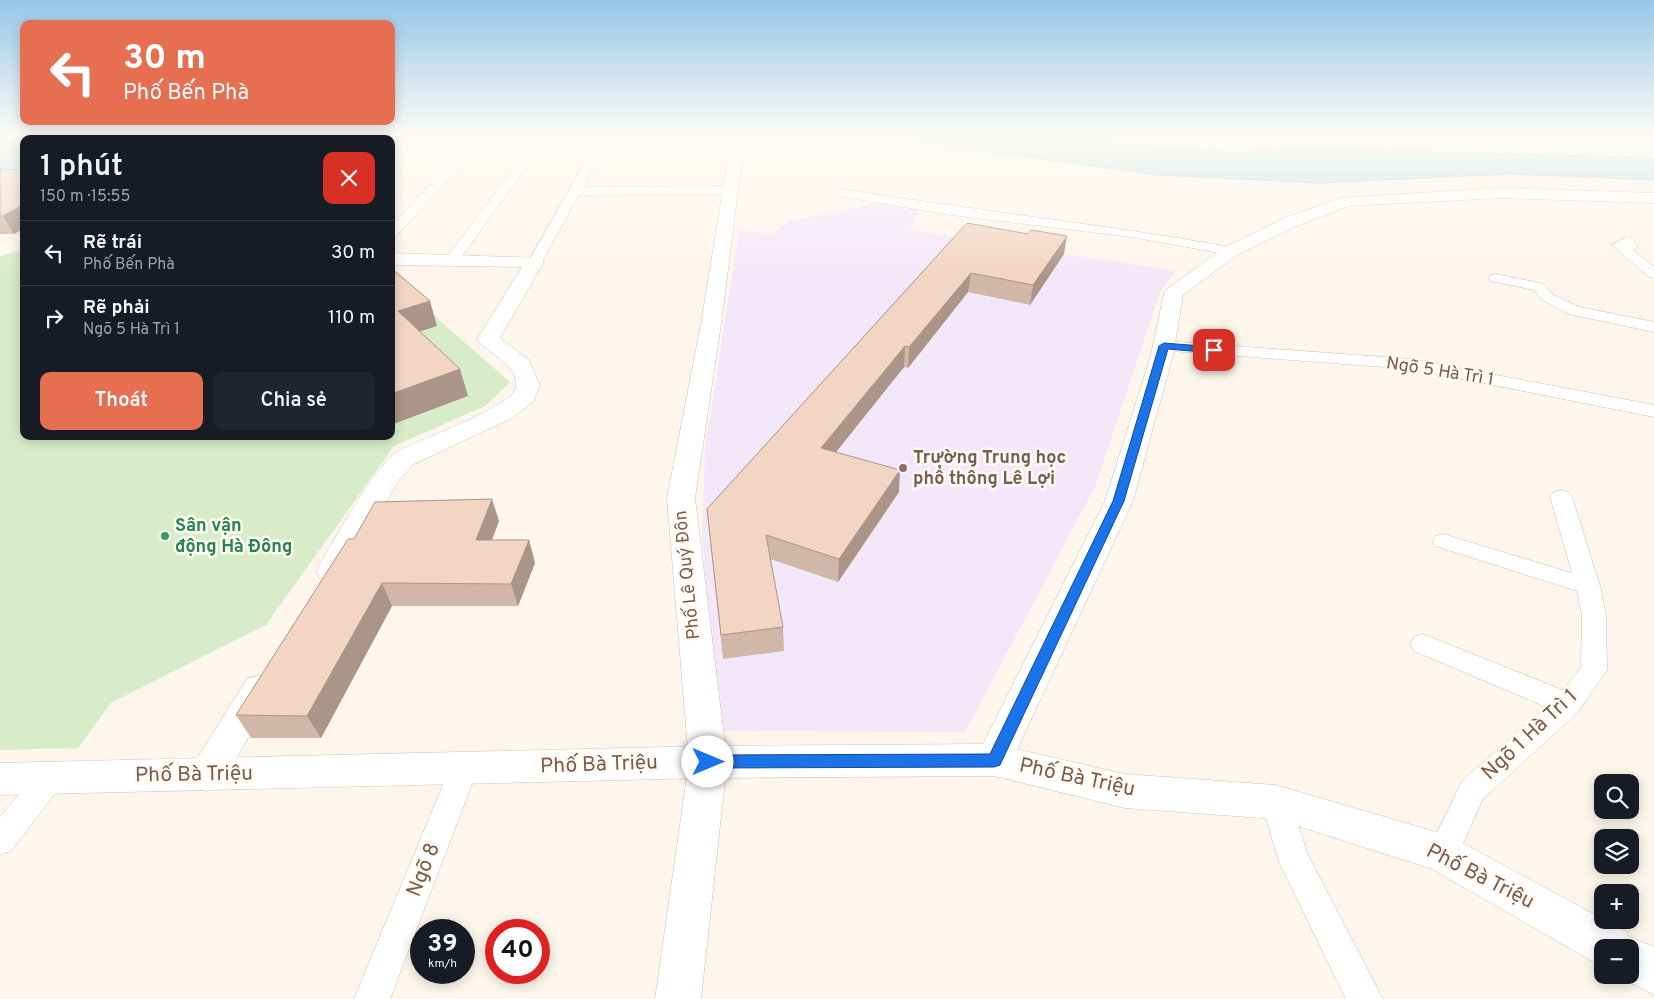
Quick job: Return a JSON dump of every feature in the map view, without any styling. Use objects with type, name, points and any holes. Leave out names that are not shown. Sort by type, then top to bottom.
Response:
[{"type":"street","name":"Phố Lê Quý Đôn","points":[[678,999],[708,762],[681,498],[711,324],[732,183]]},
{"type":"street","points":[[994,760],[1118,501],[1164,346],[1174,293],[1231,251],[1293,221],[1347,201],[1500,193],[1654,198]]},
{"type":"street","points":[[316,596],[388,476],[405,458],[503,413],[525,397],[528,386],[521,365],[488,340],[535,262],[395,259]]},
{"type":"street","points":[[207,775],[274,664]]},
{"type":"street","name":"Phố Bà Triệu","points":[[0,779],[708,762],[994,760],[1125,791],[1276,802],[1443,853],[1595,939]]},
{"type":"street","points":[[1639,963],[1654,972]]},
{"type":"lane","points":[[395,229],[439,183]]},
{"type":"lane","points":[[452,260],[509,183]]},
{"type":"lane","points":[[535,262],[579,183]]},
{"type":"lane","points":[[574,192],[731,190]]},
{"type":"lane","points":[[842,193],[951,211],[1131,233],[1231,251]]},
{"type":"lane","points":[[1626,241],[1631,246],[1619,245],[1654,274]]},
{"type":"lane","points":[[1496,278],[1539,288],[1547,297],[1574,311],[1654,327]]},
{"type":"lane","name":"Ngõ 5 Hà Trì 1","points":[[1164,346],[1412,364],[1654,412]]},
{"type":"lane","name":"Ngõ 1 Hà Trì 1","points":[[1443,853],[1472,790],[1568,704],[1594,670],[1594,615],[1588,586],[1561,497]]},
{"type":"lane","points":[[1443,541],[1588,586]]},
{"type":"lane","points":[[1423,644],[1489,669],[1568,704]]},
{"type":"lane","name":"Ngõ 8","points":[[372,999],[464,768]]},
{"type":"lane","points":[[0,841],[51,778]]},
{"type":"lane","points":[[1276,802],[1295,862],[1364,999]]},
{"type":"shaded area","name":"Trường Trung học phổ thông Lê Lợi","points":[[878,203],[920,209],[910,230],[1176,271],[1160,292],[1095,487],[965,732],[718,731],[702,539],[705,449],[739,230],[772,234],[788,221]]},
{"type":"green space","name":"Sân vận động Hà Đông","points":[[20,251],[20,440],[395,440],[395,281],[510,382],[485,406],[394,446],[266,625],[111,703],[78,748],[0,750],[0,256]]},
{"type":"building","points":[[0,183],[20,183],[20,206],[0,216]]},
{"type":"building","points":[[967,223],[1028,234],[1031,230],[1067,236],[1033,285],[971,273],[909,347],[905,346],[821,448],[900,470],[839,559],[766,535],[783,627],[721,635],[707,509]]},
{"type":"building","points":[[395,271],[430,301],[398,311],[460,369],[395,393]]},
{"type":"building","points":[[492,499],[476,540],[529,540],[511,584],[382,583],[307,716],[236,715],[348,539],[354,539],[375,502]]},
{"type":"place","name":"Trường Trung học phổ thông Lê Lợi","points":[[903,468]]},
{"type":"place","name":"Sân vận động Hà Đông","points":[[165,536]]},
{"type":"route","points":[[708,762],[994,760],[1118,501],[1164,346],[1214,350]]}]
